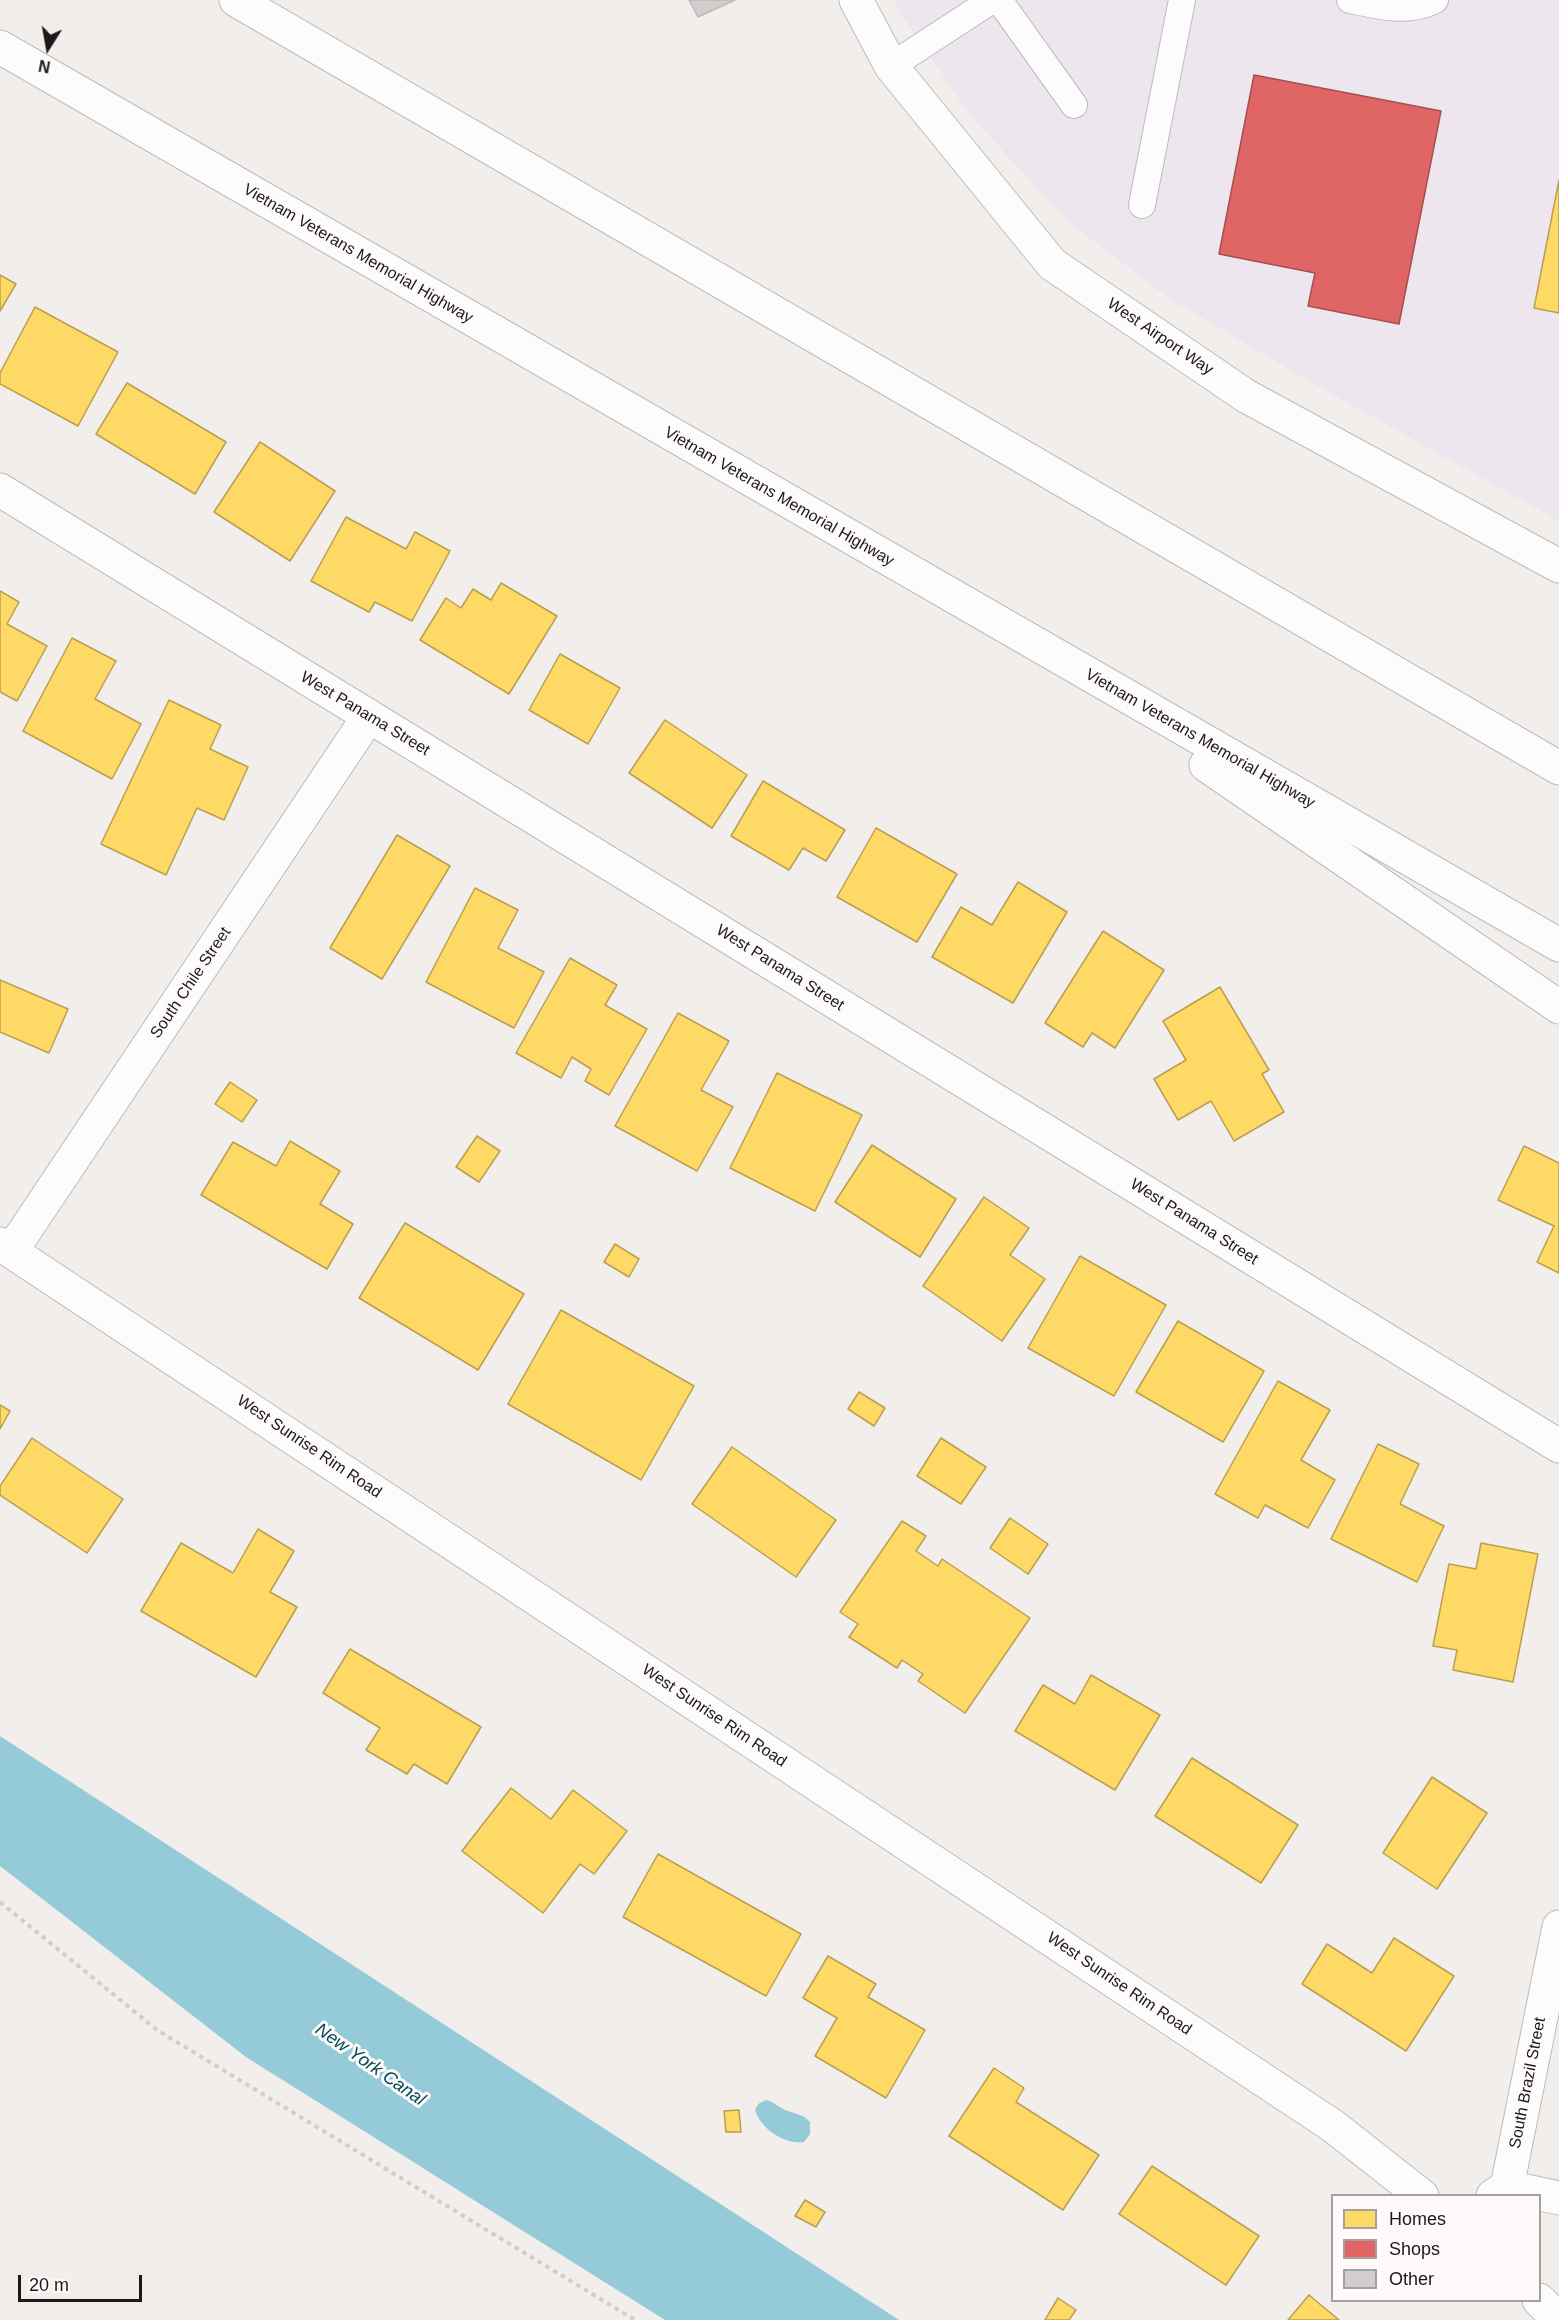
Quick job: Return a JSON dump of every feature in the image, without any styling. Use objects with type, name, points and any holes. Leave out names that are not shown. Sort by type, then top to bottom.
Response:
[{"type":"main road","points":[[236,0],[1559,768]]},
{"type":"main road","name":"West Airport Way","points":[[856,0],[891,66],[1052,264],[1246,396],[1559,566]]},
{"type":"main road","name":"Vietnam Veterans Memorial Highway","points":[[0,47],[1559,945]]},
{"type":"main road","name":"West Panama Street","points":[[0,490],[1559,1446]]},
{"type":"main road","points":[[1004,627],[1559,1008]]},
{"type":"main road","points":[[1421,688],[1559,753]]},
{"type":"main road","name":"South Chile Street","points":[[6,1247],[369,716]]},
{"type":"main road","name":"West Sunrise Rim Road","points":[[6,1247],[1333,2126],[1419,2194]]},
{"type":"main road","name":"South Brazil Street","points":[[1500,2191],[1559,1927]]},
{"type":"main road","points":[[1500,2191],[1525,2194]]},
{"type":"main road","points":[[1541,2196],[1559,2198]]},
{"type":"main road","points":[[1540,2302],[1559,2320]]},
{"type":"lane","points":[[891,66],[992,0]]},
{"type":"lane","points":[[999,0],[1074,105]]},
{"type":"lane","points":[[1142,205],[1182,0]]},
{"type":"lane","points":[[1350,0],[1395,9],[1425,5],[1435,0]]},
{"type":"path","points":[[0,1902],[158,2030],[635,2320]]},
{"type":"shaded area","points":[[894,0],[1559,0],[1559,521],[1312,383],[1167,297],[1067,221],[969,114]]},
{"type":"water","name":"New York Canal","points":[[0,1736],[899,2320],[665,2320],[246,2057],[0,1866]]},
{"type":"water","points":[[766,2100],[803,2116],[810,2122],[810,2134],[804,2142],[789,2141],[768,2129],[755,2110],[758,2104]]},
{"type":"building: Homes","points":[[1559,180],[1559,313],[1534,308]]},
{"type":"building: Homes","points":[[0,275],[16,284],[0,311]]},
{"type":"building: Homes","points":[[35,307],[118,352],[78,426],[0,384],[0,373]]},
{"type":"building: Homes","points":[[127,383],[226,442],[195,494],[96,434]]},
{"type":"building: Homes","points":[[260,442],[335,491],[290,561],[214,512]]},
{"type":"building: Homes","points":[[346,517],[406,549],[415,532],[450,551],[412,621],[375,602],[369,612],[311,581]]},
{"type":"building: Homes","points":[[501,583],[557,616],[509,694],[420,640],[446,598],[461,608],[473,589],[491,600]]},
{"type":"building: Homes","points":[[0,591],[19,602],[7,624],[47,646],[17,701],[0,692]]},
{"type":"building: Homes","points":[[72,638],[116,661],[95,699],[141,724],[112,779],[23,731]]},
{"type":"building: Homes","points":[[560,654],[620,688],[588,744],[529,710]]},
{"type":"building: Homes","points":[[169,700],[221,725],[210,749],[248,767],[224,820],[197,808],[166,875],[101,844]]},
{"type":"building: Homes","points":[[665,720],[747,775],[712,828],[629,773]]},
{"type":"building: Homes","points":[[763,781],[845,830],[826,861],[803,848],[789,870],[731,836]]},
{"type":"building: Homes","points":[[876,828],[957,874],[917,942],[837,897]]},
{"type":"building: Homes","points":[[397,835],[450,866],[382,979],[330,948]]},
{"type":"building: Homes","points":[[1018,882],[1067,912],[1013,1003],[932,957],[961,907],[992,925]]},
{"type":"building: Homes","points":[[475,888],[518,910],[498,948],[544,972],[514,1028],[426,982]]},
{"type":"building: Homes","points":[[1103,931],[1164,970],[1115,1048],[1092,1033],[1083,1047],[1045,1023]]},
{"type":"building: Homes","points":[[570,958],[617,985],[605,1005],[647,1029],[609,1095],[585,1081],[591,1069],[572,1057],[561,1078],[516,1053]]},
{"type":"building: Homes","points":[[0,980],[68,1009],[49,1053],[0,1032]]},
{"type":"building: Homes","points":[[1220,987],[1269,1070],[1262,1074],[1284,1112],[1234,1141],[1211,1101],[1178,1120],[1154,1079],[1186,1060],[1163,1021]]},
{"type":"building: Homes","points":[[678,1013],[729,1041],[701,1090],[733,1107],[697,1171],[615,1126]]},
{"type":"building: Homes","points":[[777,1073],[862,1115],[815,1211],[730,1168]]},
{"type":"building: Homes","points":[[230,1082],[257,1100],[242,1122],[215,1104]]},
{"type":"building: Homes","points":[[477,1136],[500,1151],[479,1182],[456,1167]]},
{"type":"building: Homes","points":[[290,1141],[340,1171],[320,1204],[353,1224],[327,1269],[201,1195],[233,1142],[276,1166]]},
{"type":"building: Homes","points":[[872,1145],[956,1199],[920,1257],[835,1202]]},
{"type":"building: Homes","points":[[1524,1146],[1559,1163],[1559,1273],[1537,1262],[1554,1226],[1498,1200]]},
{"type":"building: Homes","points":[[984,1197],[1029,1228],[1010,1255],[1045,1279],[1002,1341],[923,1286]]},
{"type":"building: Homes","points":[[405,1223],[524,1294],[478,1370],[359,1298]]},
{"type":"building: Homes","points":[[615,1244],[639,1259],[629,1277],[604,1262]]},
{"type":"building: Homes","points":[[1080,1256],[1166,1305],[1114,1396],[1028,1348]]},
{"type":"building: Homes","points":[[561,1310],[694,1386],[641,1480],[508,1404]]},
{"type":"building: Homes","points":[[1178,1321],[1264,1371],[1223,1442],[1136,1392]]},
{"type":"building: Homes","points":[[1278,1381],[1330,1410],[1301,1460],[1335,1480],[1308,1528],[1265,1505],[1258,1518],[1215,1494]]},
{"type":"building: Homes","points":[[859,1392],[885,1408],[874,1426],[848,1409]]},
{"type":"building: Homes","points":[[0,1405],[10,1411],[0,1429]]},
{"type":"building: Homes","points":[[32,1438],[123,1499],[87,1553],[0,1495],[0,1486]]},
{"type":"building: Homes","points":[[941,1438],[986,1467],[961,1504],[917,1476]]},
{"type":"building: Homes","points":[[1378,1444],[1419,1464],[1400,1504],[1444,1526],[1417,1582],[1331,1539]]},
{"type":"building: Homes","points":[[732,1447],[836,1520],[796,1577],[692,1504]]},
{"type":"building: Homes","points":[[1010,1518],[1048,1544],[1028,1574],[990,1548]]},
{"type":"building: Homes","points":[[902,1521],[926,1536],[916,1551],[938,1566],[942,1559],[1030,1618],[965,1713],[918,1681],[923,1674],[902,1660],[897,1668],[849,1637],[858,1624],[840,1612]]},
{"type":"building: Homes","points":[[258,1529],[294,1551],[270,1592],[297,1607],[256,1677],[141,1611],[181,1543],[233,1573]]},
{"type":"building: Homes","points":[[1481,1543],[1538,1554],[1513,1682],[1453,1670],[1457,1650],[1433,1646],[1449,1564],[1476,1569]]},
{"type":"building: Homes","points":[[350,1649],[481,1727],[447,1784],[414,1764],[407,1774],[366,1750],[380,1728],[323,1693]]},
{"type":"building: Homes","points":[[1091,1675],[1160,1715],[1115,1790],[1015,1731],[1043,1685],[1075,1704]]},
{"type":"building: Homes","points":[[1192,1758],[1298,1825],[1261,1883],[1155,1816]]},
{"type":"building: Homes","points":[[1432,1777],[1487,1813],[1437,1889],[1383,1853]]},
{"type":"building: Homes","points":[[511,1788],[551,1819],[573,1790],[627,1831],[594,1874],[580,1864],[543,1913],[462,1851]]},
{"type":"building: Homes","points":[[658,1854],[801,1934],[766,1996],[623,1917]]},
{"type":"building: Homes","points":[[1394,1938],[1454,1976],[1406,2051],[1302,1984],[1327,1944],[1372,1973]]},
{"type":"building: Homes","points":[[828,1956],[876,1984],[868,1997],[925,2030],[886,2098],[815,2056],[837,2018],[803,1998]]},
{"type":"building: Homes","points":[[994,2068],[1024,2088],[1016,2102],[1099,2155],[1063,2210],[949,2136]]},
{"type":"building: Homes","points":[[739,2110],[741,2132],[726,2132],[724,2111]]},
{"type":"building: Homes","points":[[1152,2166],[1259,2236],[1226,2285],[1119,2214]]},
{"type":"building: Homes","points":[[805,2200],[825,2212],[816,2227],[795,2216]]},
{"type":"building: Homes","points":[[1309,2295],[1339,2320],[1288,2320]]},
{"type":"building: Homes","points":[[1058,2298],[1076,2310],[1069,2320],[1045,2320]]},
{"type":"building: Shops","points":[[1254,75],[1441,111],[1399,324],[1308,306],[1315,273],[1219,254]]},
{"type":"building: Other","points":[[689,0],[735,0],[698,17]]}]
